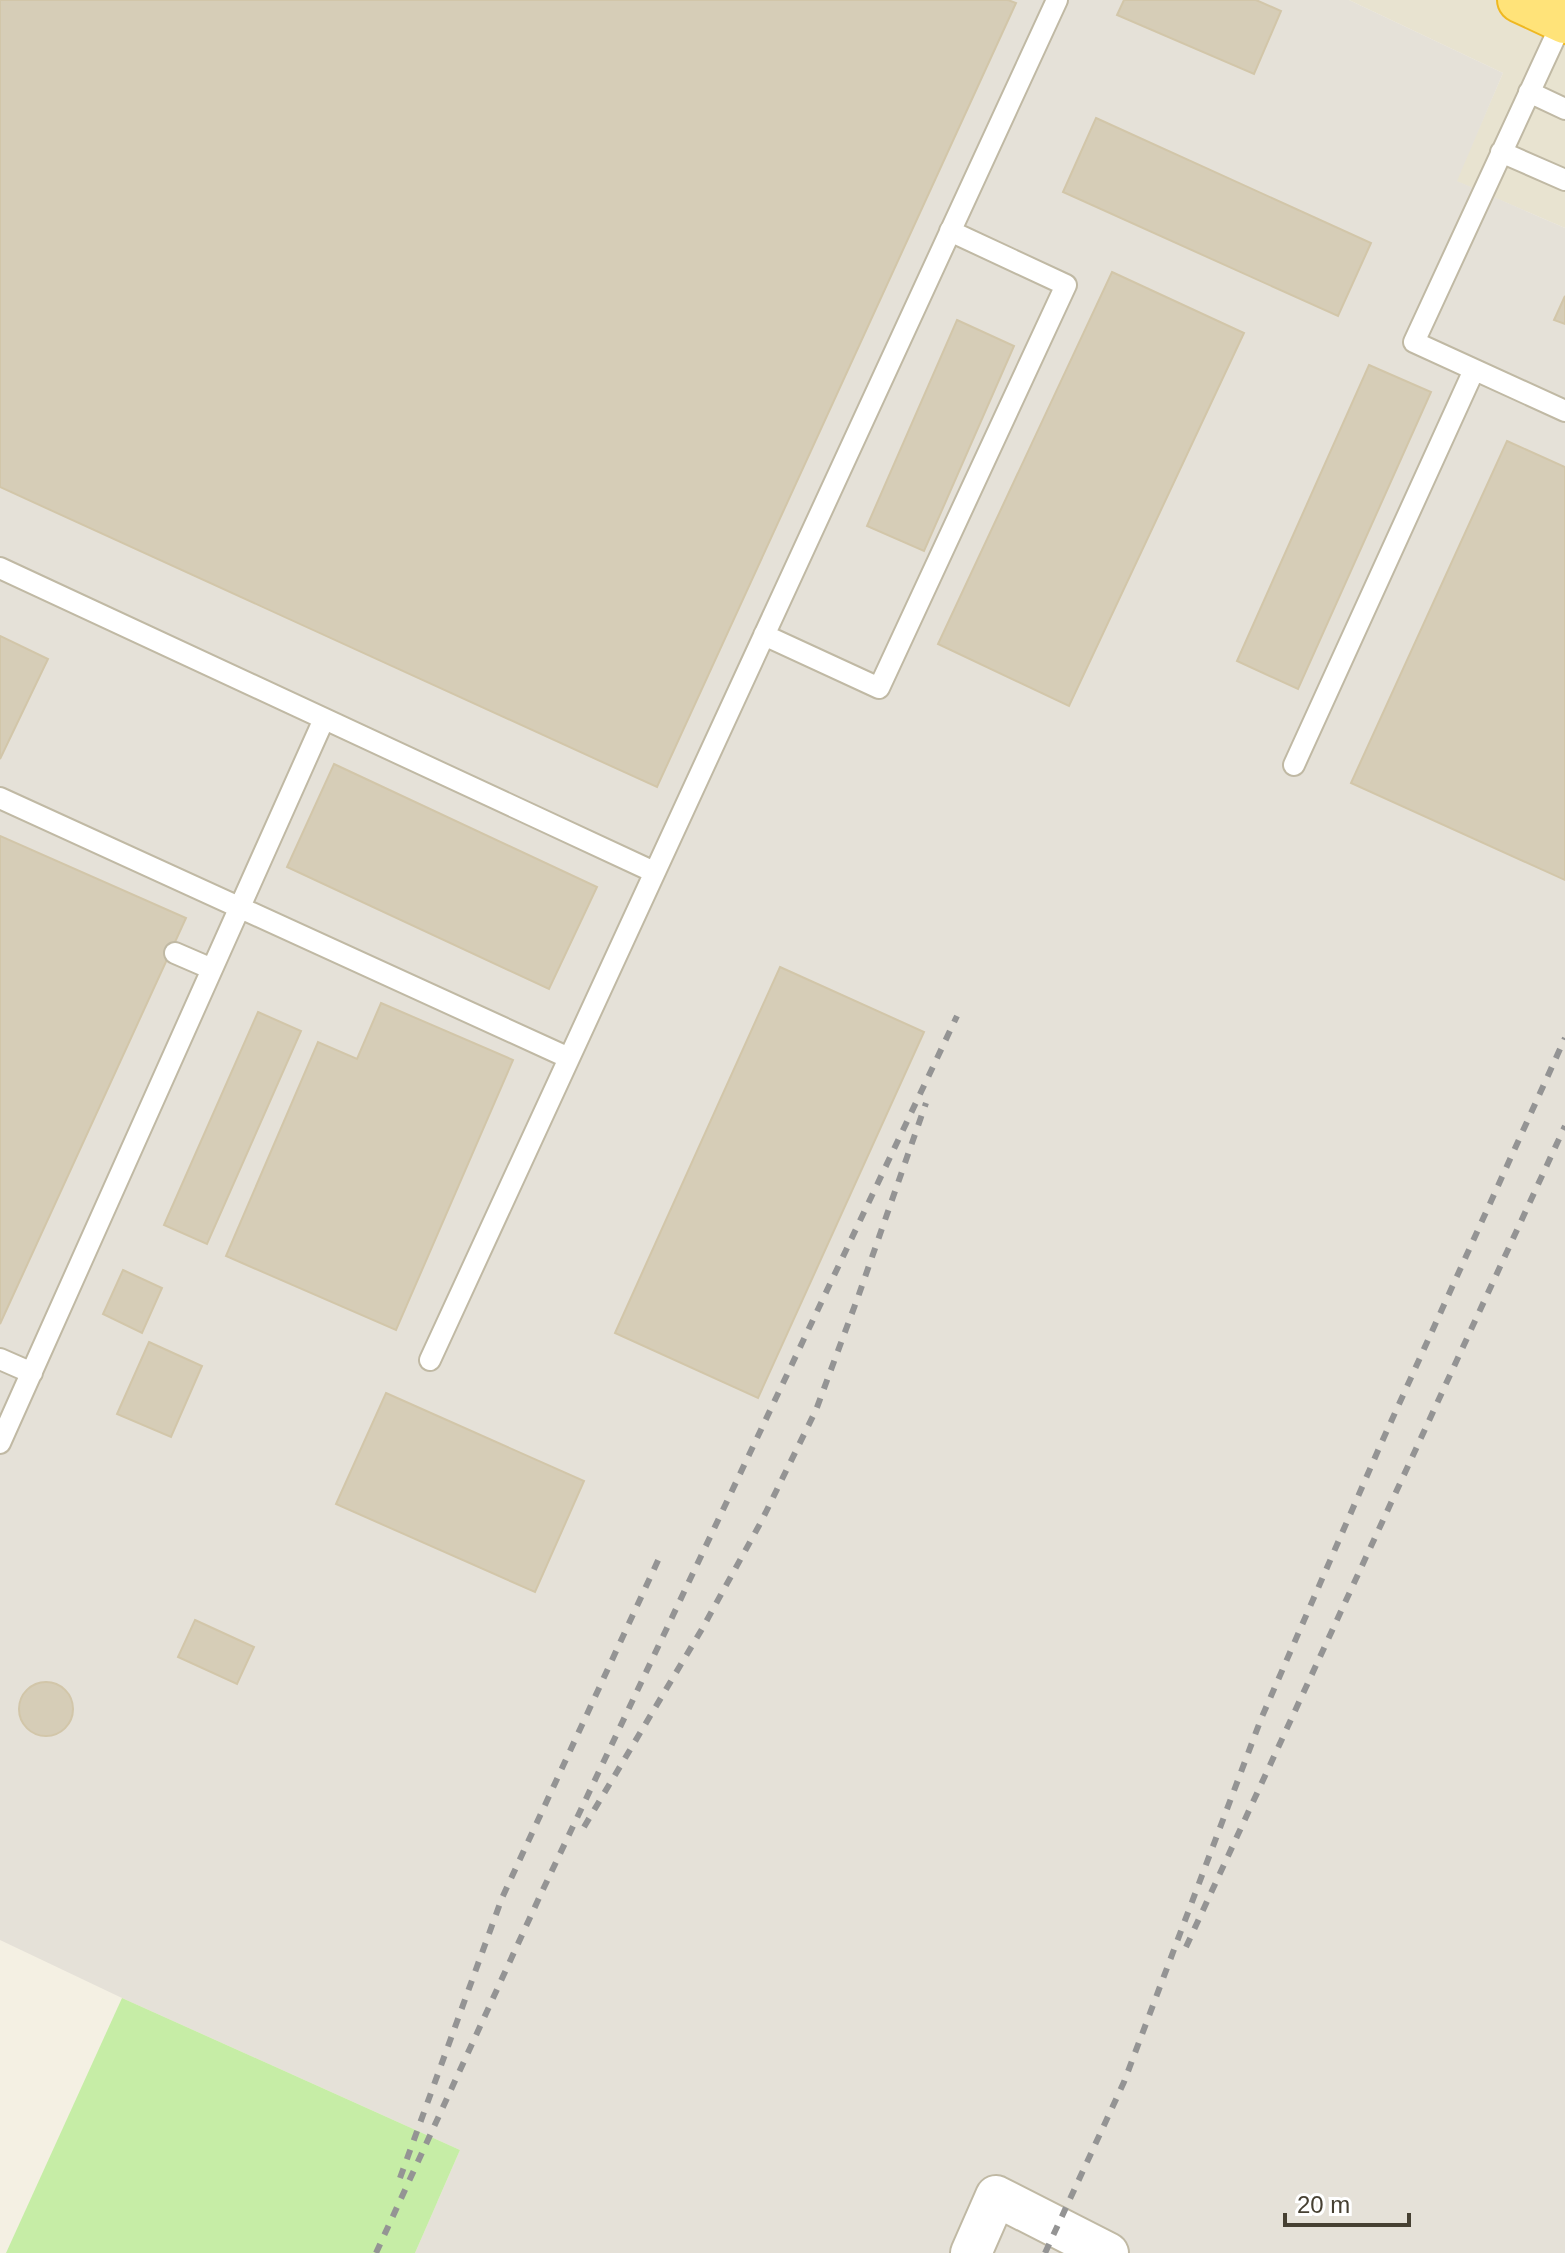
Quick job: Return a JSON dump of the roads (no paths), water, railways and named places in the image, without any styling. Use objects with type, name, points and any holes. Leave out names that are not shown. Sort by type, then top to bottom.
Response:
[{"type":"street","points":[[971,2253],[996,2196],[1108,2253]]},
{"type":"lane","points":[[430,1360],[1057,0]]},
{"type":"lane","points":[[1544,9],[1529,92],[1414,342],[1565,411]]},
{"type":"lane","points":[[1529,92],[1565,109]]},
{"type":"lane","points":[[1501,152],[1565,180]]},
{"type":"lane","points":[[764,635],[879,688],[1066,285],[950,231]]},
{"type":"lane","points":[[1294,765],[1474,370]]},
{"type":"lane","points":[[0,568],[654,872]]},
{"type":"lane","points":[[0,1443],[324,719]]},
{"type":"lane","points":[[0,798],[569,1058]]},
{"type":"lane","points":[[175,953],[212,969]]},
{"type":"lane","points":[[0,1359],[32,1373]]},
{"type":"railway","points":[[376,2253],[539,1898],[957,1016]]},
{"type":"railway","points":[[1045,2253],[1124,2082],[1261,1719],[1380,1446],[1565,1038]]},
{"type":"railway","points":[[584,1827],[702,1629],[761,1522],[816,1410],[926,1103]]},
{"type":"railway","points":[[1186,1947],[1565,1126]]},
{"type":"railway","points":[[400,2178],[502,1898],[661,1554]]}]
